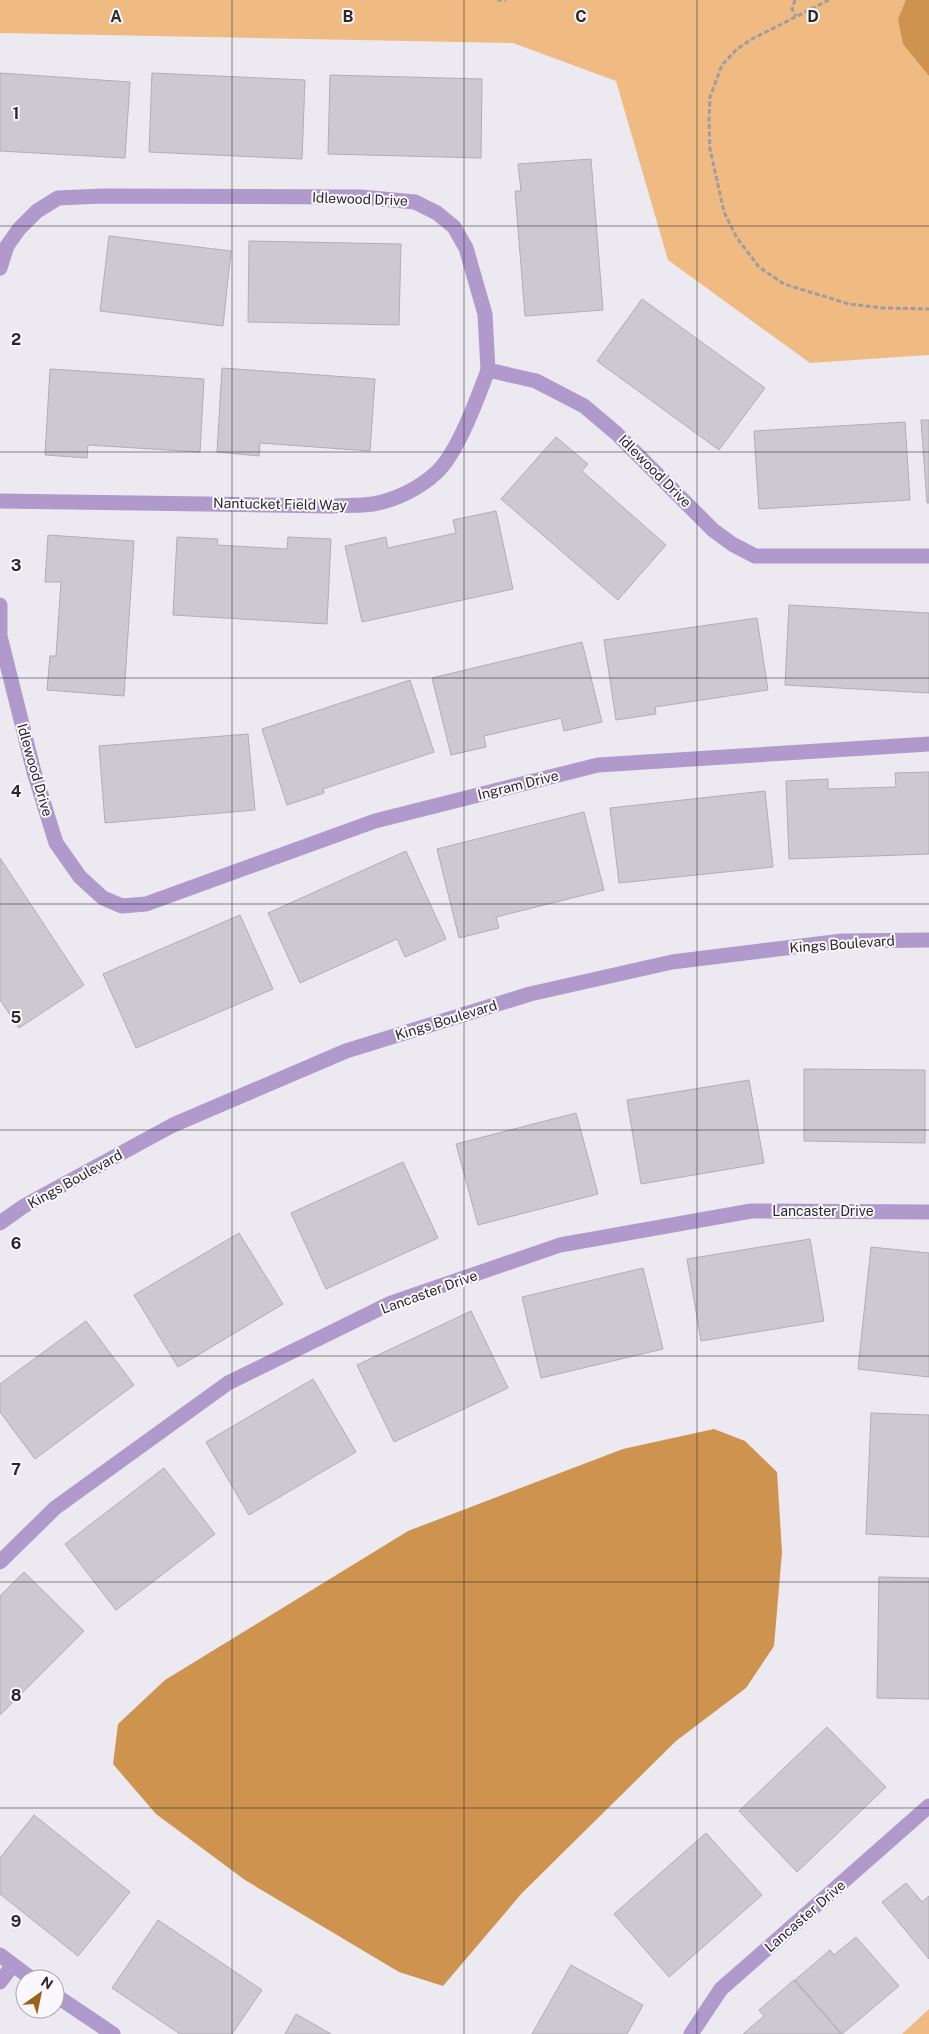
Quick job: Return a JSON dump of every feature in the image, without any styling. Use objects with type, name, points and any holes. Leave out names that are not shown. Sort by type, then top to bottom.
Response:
[{"type":"street","name":"Idlewood Drive","points":[[0,268],[7,246],[19,229],[37,211],[58,198],[102,196],[361,197],[415,202],[437,213],[454,227],[466,248],[485,314],[488,370],[536,380],[584,406],[616,433],[713,530],[732,544],[755,556],[929,556]]},
{"type":"street","name":"Nantucket Field Way","points":[[0,501],[331,506],[373,504],[406,494],[438,471],[452,450],[476,405],[488,370]]},
{"type":"street","name":"Idlewood Drive","points":[[0,605],[0,636],[34,772],[56,843],[80,877],[103,898],[122,906]]},
{"type":"street","name":"Ingram Drive","points":[[122,906],[146,904],[375,821],[598,766],[929,744]]},
{"type":"street","name":"Kings Boulevard","points":[[0,1223],[24,1206],[173,1125],[346,1051],[530,994],[672,962],[842,941],[929,940]]},
{"type":"street","name":"Lancaster Drive","points":[[0,1562],[55,1508],[228,1383],[392,1303],[560,1245],[742,1212],[929,1212]]},
{"type":"street","name":"Lancaster Drive","points":[[691,2034],[721,1989],[929,1806]]},
{"type":"street","points":[[0,1955],[17,1969]]},
{"type":"street","points":[[0,1982],[12,1966]]},
{"type":"street","points":[[65,2002],[113,2034]]},
{"type":"path","points":[[497,0],[506,0]]},
{"type":"path","points":[[796,0],[792,9],[796,16]]},
{"type":"path","points":[[829,0],[737,49],[722,65],[710,96],[710,149],[724,212],[737,238],[759,267],[784,284],[849,304],[883,308],[929,309]]},
{"type":"shaded area","points":[[0,0],[929,0],[929,355],[810,363],[668,260],[616,81],[513,43],[0,33]]},
{"type":"shaded area","points":[[906,0],[929,0],[929,76],[903,44],[898,19]]},
{"type":"shaded area","points":[[714,1429],[745,1441],[777,1472],[782,1552],[774,1646],[746,1688],[676,1741],[522,1893],[443,1986],[399,1972],[245,1880],[156,1814],[113,1764],[118,1724],[165,1680],[408,1531],[623,1449]]},
{"type":"shaded area","points":[[929,2009],[929,2034],[902,2034]]},
{"type":"building","points":[[0,73],[130,82],[125,158],[0,151]]},
{"type":"building","points":[[152,73],[305,80],[302,159],[149,152]]},
{"type":"building","points":[[330,75],[482,79],[481,158],[328,154]]},
{"type":"building","points":[[591,159],[603,310],[525,316],[515,191],[521,191],[518,164]]},
{"type":"building","points":[[109,236],[231,251],[223,326],[100,311]]},
{"type":"building","points":[[249,241],[401,244],[399,325],[248,322]]},
{"type":"building","points":[[642,299],[765,388],[719,450],[597,361]]},
{"type":"building","points":[[222,368],[375,379],[370,451],[260,443],[259,456],[217,452]]},
{"type":"building","points":[[50,369],[204,379],[200,452],[88,445],[87,458],[45,455]]},
{"type":"building","points":[[921,420],[929,420],[929,503],[927,503]]},
{"type":"building","points":[[905,422],[910,500],[759,509],[754,431]]},
{"type":"building","points":[[556,437],[588,464],[582,471],[666,545],[618,600],[501,499]]},
{"type":"building","points":[[496,511],[513,589],[362,622],[345,546],[386,537],[388,548],[456,533],[453,520]]},
{"type":"building","points":[[48,535],[134,541],[124,696],[47,690],[50,656],[56,656],[61,582],[45,582]]},
{"type":"building","points":[[177,537],[218,539],[217,545],[287,549],[288,537],[331,539],[327,624],[173,615]]},
{"type":"building","points":[[789,605],[929,613],[929,693],[785,685]]},
{"type":"building","points":[[757,618],[768,690],[655,707],[656,714],[616,720],[604,640]]},
{"type":"building","points":[[582,642],[602,722],[564,731],[561,718],[484,736],[486,747],[451,755],[432,678]]},
{"type":"building","points":[[410,680],[434,752],[323,789],[324,793],[287,805],[262,729]]},
{"type":"building","points":[[248,734],[255,810],[105,823],[99,746]]},
{"type":"building","points":[[929,772],[929,854],[789,859],[786,781],[828,779],[828,789],[896,787],[895,773]]},
{"type":"building","points":[[765,791],[773,867],[619,883],[610,808]]},
{"type":"building","points":[[584,812],[604,890],[496,917],[499,928],[459,938],[437,849]]},
{"type":"building","points":[[406,851],[446,939],[405,957],[397,939],[300,983],[268,913]]},
{"type":"building","points":[[0,858],[84,985],[19,1028],[0,1000]]},
{"type":"building","points":[[240,915],[273,989],[136,1048],[103,974]]},
{"type":"building","points":[[804,1069],[925,1070],[925,1143],[804,1141]]},
{"type":"building","points":[[749,1080],[764,1163],[641,1184],[627,1100]]},
{"type":"building","points":[[576,1113],[598,1194],[478,1225],[456,1144]]},
{"type":"building","points":[[403,1162],[438,1238],[326,1289],[291,1213]]},
{"type":"building","points":[[239,1233],[283,1304],[178,1367],[134,1295]]},
{"type":"building","points":[[810,1239],[824,1321],[701,1341],[687,1259]]},
{"type":"building","points":[[871,1247],[929,1253],[929,1377],[858,1369]]},
{"type":"building","points":[[643,1268],[663,1349],[541,1378],[522,1297]]},
{"type":"building","points":[[471,1311],[508,1388],[394,1442],[357,1365]]},
{"type":"building","points":[[86,1321],[134,1385],[35,1459],[0,1412],[0,1384]]},
{"type":"building","points":[[313,1379],[356,1452],[249,1515],[206,1442]]},
{"type":"building","points":[[871,1413],[929,1415],[929,1537],[866,1534]]},
{"type":"building","points":[[164,1468],[215,1534],[116,1610],[65,1544]]},
{"type":"building","points":[[24,1572],[84,1631],[0,1715],[0,1596]]},
{"type":"building","points":[[879,1577],[929,1578],[929,1699],[877,1698]]},
{"type":"building","points":[[827,1727],[886,1787],[797,1872],[739,1811]]},
{"type":"building","points":[[34,1815],[130,1892],[78,1956],[0,1894],[0,1858]]},
{"type":"building","points":[[706,1833],[762,1895],[669,1977],[614,1914]]},
{"type":"building","points":[[906,1883],[922,1902],[929,1896],[929,1959],[882,1902]]},
{"type":"building","points":[[158,1920],[262,1990],[232,2034],[180,2034],[112,1988]]},
{"type":"building","points":[[856,1937],[899,1986],[842,2034],[795,1980],[830,1950],[834,1955]]},
{"type":"building","points":[[571,1965],[643,2005],[627,2034],[532,2034]]},
{"type":"building","points":[[794,1980],[841,2034],[743,2034],[764,2016],[759,2010]]},
{"type":"building","points":[[296,2014],[331,2034],[285,2034]]}]
